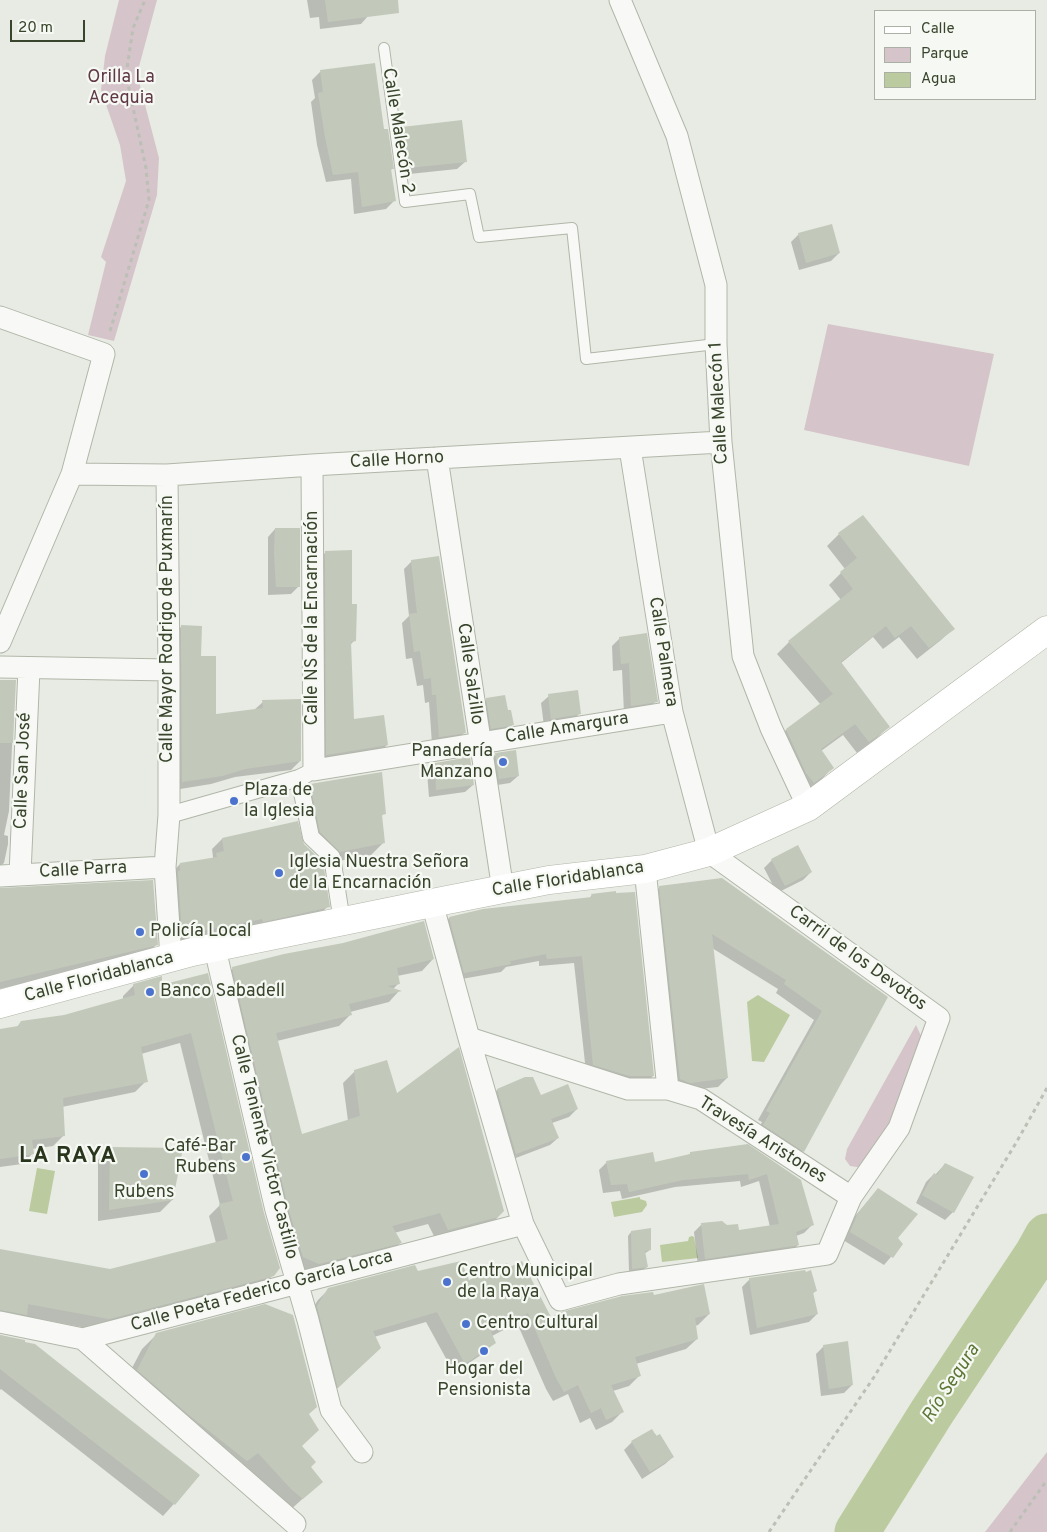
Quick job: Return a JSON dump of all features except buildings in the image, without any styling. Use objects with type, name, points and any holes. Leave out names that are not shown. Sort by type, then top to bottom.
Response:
[{"type":"main road","name":"Calle Floridablanca","points":[[0,1004],[171,958],[549,880],[645,869],[709,852],[808,807],[1047,630]]},
{"type":"street","name":"Calle Malecón 1","points":[[620,0],[677,136],[716,285],[716,344],[721,442],[743,656],[770,728],[808,807]]},
{"type":"street","points":[[0,317],[104,354],[72,474],[0,642]]},
{"type":"street","name":"Calle Horno","points":[[72,474],[167,475],[721,442]]},
{"type":"street","name":"Calle Palmera","points":[[630,448],[672,712],[709,852]]},
{"type":"street","name":"Calle Salzillo","points":[[437,458],[502,890]]},
{"type":"street","name":"Calle NS de la Encarnación","points":[[307,774],[312,465]]},
{"type":"street","name":"Calle Mayor Rodrigo de Puxmarín","points":[[167,475],[169,815]]},
{"type":"street","points":[[0,668],[169,670]]},
{"type":"street","name":"Calle San José","points":[[10,875],[29,669]]},
{"type":"street","name":"Calle Amargura","points":[[307,774],[479,742],[672,712]]},
{"type":"street","points":[[171,958],[165,868],[169,815],[307,774],[311,837],[332,857],[342,922]]},
{"type":"street","name":"Carril de los Devotos","points":[[709,852],[939,1018],[899,1128],[851,1197]]},
{"type":"street","name":"Calle Parra","points":[[10,875],[165,868]]},
{"type":"street","points":[[645,869],[668,1089]]},
{"type":"street","points":[[432,903],[469,1038],[524,1224],[560,1300],[619,1284],[827,1254],[851,1197]]},
{"type":"street","name":"Calle Teniente Victor Castillo","points":[[215,949],[276,1210],[298,1283],[331,1410],[362,1452]]},
{"type":"street","name":"Travesía Aristones","points":[[469,1038],[628,1089],[668,1089],[701,1099],[851,1197]]},
{"type":"street","name":"Calle Poeta Federico García Lorca","points":[[0,1322],[83,1339],[524,1224]]},
{"type":"street","points":[[83,1339],[296,1524]]},
{"type":"lane","name":"Calle Malecón 2","points":[[384,48],[405,202],[470,194],[479,238],[572,228],[586,359],[716,344]]},
{"type":"path","points":[[104,354],[149,200],[146,168],[126,75],[133,28],[145,0]]},
{"type":"path","points":[[770,1532],[874,1377],[1047,1088]]},
{"type":"path","points":[[1010,1532],[1047,1480]]},
{"type":"green space","name":"Orilla La Acequia","points":[[119,0],[157,0],[137,74],[159,158],[157,195],[114,341],[88,335],[106,262],[101,257],[126,181],[120,145],[101,90],[105,56]]},
{"type":"green space","points":[[828,324],[994,354],[969,466],[804,430]]},
{"type":"green space","points":[[916,1025],[923,1040],[920,1070],[864,1168],[850,1166],[845,1159],[847,1149]]},
{"type":"green space","points":[[1047,1452],[1047,1532],[985,1532]]},
{"type":"water","points":[[758,995],[790,1015],[764,1062],[752,1061],[747,1002]]},
{"type":"water","points":[[37,1168],[55,1171],[47,1214],[29,1211]]},
{"type":"water","points":[[640,1197],[640,1199],[646,1201],[647,1205],[642,1212],[614,1217],[611,1202]]},
{"type":"water","points":[[689,1237],[694,1237],[698,1258],[662,1262],[660,1245],[688,1241]]},
{"type":"waterway","name":"Río Segura","points":[[857,1532],[932,1412],[1047,1236]]},
{"type":"place","name":"Panadería Manzano","points":[[503,762]]},
{"type":"place","name":"Plaza de la Iglesia","points":[[234,801]]},
{"type":"place","name":"Iglesia Nuestra Señora de la Encarnación","points":[[279,873]]},
{"type":"place","name":"Policía Local","points":[[140,932]]},
{"type":"place","name":"Banco Sabadell","points":[[150,992]]},
{"type":"place","name":"Café-Bar Rubens","points":[[246,1157]]},
{"type":"place","name":"Rubens","points":[[144,1174]]},
{"type":"place","name":"Centro Municipal de la Raya","points":[[447,1282]]},
{"type":"place","name":"Centro Cultural","points":[[466,1324]]},
{"type":"place","name":"Hogar del Pensionista","points":[[484,1351]]},
{"type":"district","name":"LA RAYA","points":[[68,1158]]}]
